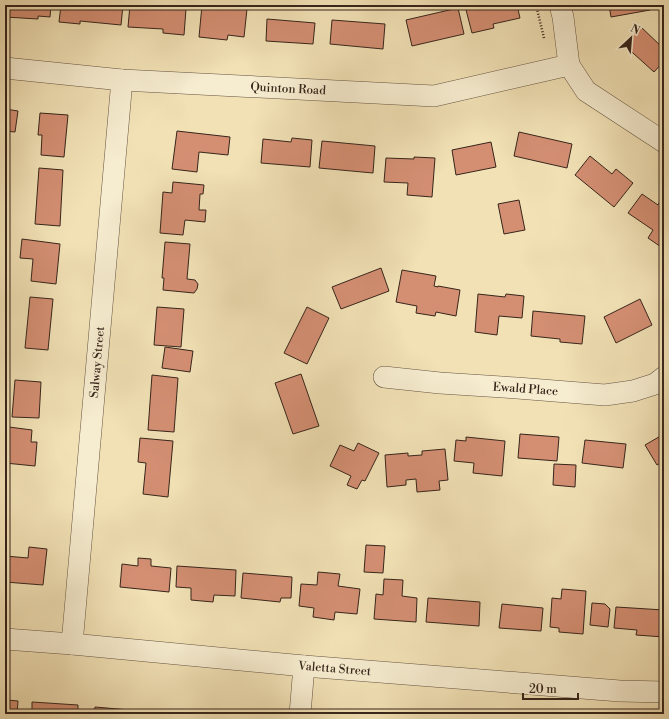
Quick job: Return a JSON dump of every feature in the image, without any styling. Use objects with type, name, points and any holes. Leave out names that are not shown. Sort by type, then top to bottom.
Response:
[{"type":"street","points":[[560,5],[563,17],[569,66],[586,91],[664,142]]},
{"type":"street","name":"Quinton Road","points":[[5,68],[122,80],[434,96],[569,66]]},
{"type":"street","name":"Salway Street","points":[[72,644],[122,80]]},
{"type":"street","name":"Ewald Place","points":[[384,377],[440,383],[605,395],[633,391],[655,384],[664,377]]},
{"type":"street","name":"Valetta Street","points":[[5,639],[304,666],[620,691],[664,692]]},
{"type":"street","points":[[300,714],[304,666]]},
{"type":"path","points":[[536,5],[546,45]]},
{"type":"building","points":[[5,5],[51,5],[50,17],[38,16],[38,19],[5,17]]},
{"type":"building","points":[[61,5],[123,5],[121,25],[80,21],[80,24],[59,22]]},
{"type":"building","points":[[130,5],[186,9],[184,35],[163,33],[163,29],[128,27]]},
{"type":"building","points":[[202,5],[247,9],[244,37],[228,35],[227,40],[199,37]]},
{"type":"building","points":[[517,5],[520,18],[493,24],[494,28],[472,33],[465,6]]},
{"type":"building","points":[[609,5],[649,5],[650,10],[611,17]]},
{"type":"building","points":[[458,8],[464,34],[412,46],[406,20]]},
{"type":"building","points":[[267,19],[315,23],[313,44],[266,41]]},
{"type":"building","points":[[332,20],[385,24],[383,49],[330,44]]},
{"type":"building","points":[[640,26],[664,49],[664,61],[654,72],[623,44]]},
{"type":"building","points":[[5,109],[18,111],[15,132],[5,131]]},
{"type":"building","points":[[40,113],[68,115],[64,157],[41,155],[42,135],[38,135]]},
{"type":"building","points":[[177,131],[230,137],[228,155],[199,152],[197,172],[172,169]]},
{"type":"building","points":[[519,132],[572,144],[567,168],[514,156]]},
{"type":"building","points":[[292,138],[312,140],[310,167],[261,163],[263,139],[291,142]]},
{"type":"building","points":[[322,141],[375,146],[373,173],[319,168]]},
{"type":"building","points":[[491,142],[496,167],[456,175],[452,150]]},
{"type":"building","points":[[590,156],[612,174],[616,169],[633,183],[614,207],[575,175]]},
{"type":"building","points":[[414,157],[435,158],[432,197],[407,195],[408,183],[384,182],[386,158],[414,159]]},
{"type":"building","points":[[39,168],[63,170],[60,226],[35,224]]},
{"type":"building","points":[[173,182],[204,185],[203,194],[200,194],[199,210],[206,210],[205,222],[185,220],[183,235],[160,233],[163,192],[172,193]]},
{"type":"building","points":[[642,194],[658,205],[660,201],[664,204],[664,249],[648,238],[653,230],[628,213]]},
{"type":"building","points":[[519,200],[525,230],[504,234],[498,204]]},
{"type":"building","points":[[22,239],[60,244],[56,284],[31,281],[33,259],[20,258]]},
{"type":"building","points":[[165,242],[190,244],[187,279],[195,280],[198,284],[194,293],[163,290],[164,278],[162,278]]},
{"type":"building","points":[[381,268],[389,291],[341,309],[332,287]]},
{"type":"building","points":[[402,270],[436,276],[434,286],[460,290],[456,316],[436,312],[435,316],[416,313],[417,306],[396,302]]},
{"type":"building","points":[[478,294],[505,297],[506,294],[524,296],[522,318],[499,316],[497,335],[475,332]]},
{"type":"building","points":[[30,297],[53,299],[48,350],[25,348]]},
{"type":"building","points":[[640,299],[652,325],[616,343],[604,317]]},
{"type":"building","points":[[157,307],[184,309],[181,347],[154,345]]},
{"type":"building","points":[[307,307],[329,318],[307,364],[284,353]]},
{"type":"building","points":[[533,311],[585,316],[582,344],[560,342],[560,339],[531,336]]},
{"type":"building","points":[[165,347],[193,351],[190,372],[162,368]]},
{"type":"building","points":[[301,374],[319,426],[293,434],[275,383]]},
{"type":"building","points":[[152,375],[178,378],[174,432],[148,430]]},
{"type":"building","points":[[15,380],[41,382],[39,418],[12,417]]},
{"type":"building","points":[[9,427],[32,430],[31,442],[37,442],[35,466],[5,463]]},
{"type":"building","points":[[520,434],[559,437],[557,461],[518,458]]},
{"type":"building","points":[[664,434],[664,461],[657,465],[645,445]]},
{"type":"building","points":[[466,437],[505,441],[502,476],[473,473],[474,463],[454,461],[456,440],[466,441]]},
{"type":"building","points":[[140,438],[173,441],[168,497],[143,494],[146,463],[138,462]]},
{"type":"building","points":[[585,440],[626,444],[623,468],[582,463]]},
{"type":"building","points":[[358,443],[379,453],[365,481],[362,480],[357,489],[347,485],[351,476],[330,466],[340,445],[354,451]]},
{"type":"building","points":[[445,449],[448,480],[439,481],[440,490],[417,492],[416,479],[406,480],[406,485],[387,487],[385,455],[408,453],[408,456],[422,455],[422,451]]},
{"type":"building","points":[[554,464],[576,465],[575,487],[553,485]]},
{"type":"building","points":[[366,545],[385,546],[383,573],[364,572]]},
{"type":"building","points":[[29,547],[47,549],[43,585],[5,582],[5,556],[28,558]]},
{"type":"building","points":[[138,558],[151,559],[151,566],[171,568],[169,592],[120,587],[122,564],[138,566]]},
{"type":"building","points":[[177,566],[236,570],[235,596],[214,595],[213,602],[191,600],[191,588],[176,587]]},
{"type":"building","points":[[318,572],[340,574],[338,586],[360,589],[357,614],[335,612],[334,620],[313,617],[314,608],[299,606],[301,584],[317,585]]},
{"type":"building","points":[[243,573],[292,577],[291,598],[281,598],[280,602],[241,598]]},
{"type":"building","points":[[384,579],[403,580],[402,596],[417,598],[416,622],[374,619],[376,594],[383,595]]},
{"type":"building","points":[[562,589],[586,591],[583,634],[559,632],[559,628],[550,627],[552,598],[561,599]]},
{"type":"building","points":[[428,598],[480,602],[479,626],[426,622]]},
{"type":"building","points":[[592,603],[605,604],[610,609],[608,627],[590,625]]},
{"type":"building","points":[[502,604],[543,608],[541,631],[499,628]]},
{"type":"building","points":[[616,607],[664,610],[664,637],[636,635],[637,630],[614,628]]},
{"type":"building","points":[[5,696],[7,700],[18,701],[17,714],[5,714]]},
{"type":"building","points":[[32,702],[78,705],[78,714],[32,714]]},
{"type":"building","points":[[95,707],[141,711],[140,714],[94,714]]},
{"type":"building","points":[[175,710],[181,710],[181,714],[159,714],[159,712],[174,713]]}]
